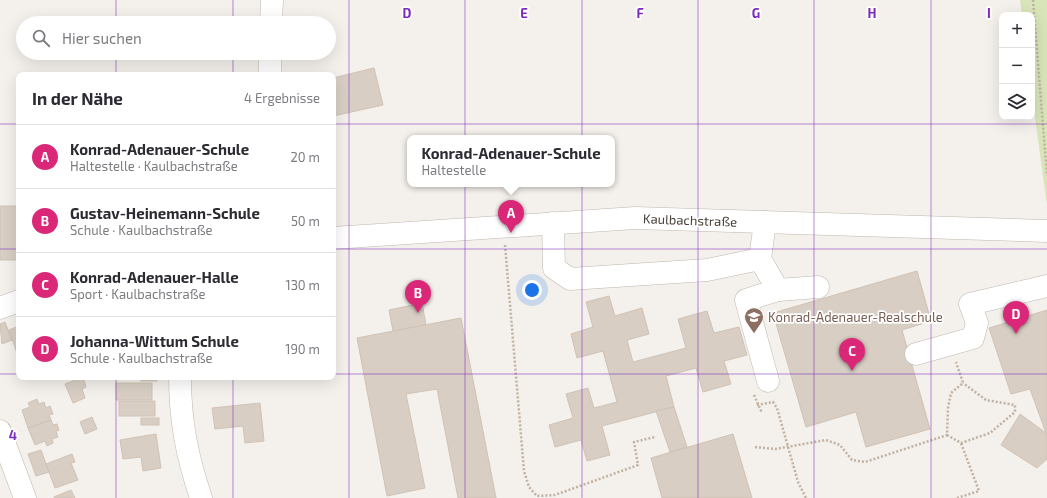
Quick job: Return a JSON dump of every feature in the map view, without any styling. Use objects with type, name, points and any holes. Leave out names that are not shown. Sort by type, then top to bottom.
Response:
[{"type":"street","points":[[271,16],[272,0]]},
{"type":"street","points":[[270,60],[270,72]]},
{"type":"street","name":"Kaulbachstraße","points":[[336,238],[503,227],[553,222],[635,218],[1047,231]]},
{"type":"street","points":[[553,222],[554,268],[570,279],[707,270],[760,259]]},
{"type":"street","points":[[765,222],[760,259],[778,290]]},
{"type":"street","points":[[916,354],[973,338],[977,323],[970,304],[1047,286]]},
{"type":"street","points":[[760,386],[746,300],[778,290],[818,287]]},
{"type":"street","points":[[0,308],[16,302]]},
{"type":"street","points":[[180,380],[182,423],[188,458],[201,498]]},
{"type":"street","points":[[0,431],[24,498]]},
{"type":"path","points":[[1033,0],[1047,176]]},
{"type":"path","points":[[503,227],[524,471],[529,487],[536,497],[555,495],[638,465],[634,442],[655,437]]},
{"type":"path","points":[[960,377],[963,384],[986,400],[1015,404],[1015,412],[990,433],[961,443]]},
{"type":"path","points":[[947,435],[948,408],[951,393],[963,384]]},
{"type":"path","points":[[760,386],[757,405],[762,413]]},
{"type":"path","points":[[757,405],[773,402],[777,408],[798,482],[806,498]]},
{"type":"path","points":[[755,447],[775,449],[826,440],[840,445],[852,460],[865,462],[947,435],[961,443],[979,491],[957,498]]},
{"type":"green space","points":[[1020,0],[1047,0],[1047,205],[1035,118],[1035,12],[1022,12]]},
{"type":"building","points":[[374,68],[383,105],[336,115],[336,77]]},
{"type":"building","points":[[0,206],[16,206],[16,260],[0,260]]},
{"type":"building","points":[[917,271],[931,321],[902,330],[930,429],[866,447],[856,412],[806,427],[773,313]]},
{"type":"building","points":[[609,296],[615,316],[642,308],[649,334],[627,340],[633,362],[686,348],[678,319],[707,311],[714,333],[739,327],[747,355],[724,361],[731,384],[703,392],[696,368],[666,376],[674,407],[602,426],[610,455],[587,461],[581,440],[555,447],[549,425],[573,418],[566,394],[588,388],[594,408],[617,402],[603,351],[577,358],[571,334],[593,327],[586,302]]},
{"type":"building","points":[[422,303],[426,325],[393,331],[389,310]]},
{"type":"building","points":[[1047,310],[1047,459],[1037,468],[1001,445],[1020,414],[1046,433],[1030,389],[1011,394],[989,328]]},
{"type":"building","points":[[461,318],[496,498],[458,498],[437,389],[406,394],[425,488],[387,496],[357,338]]},
{"type":"building","points":[[5,322],[12,340],[2,344],[0,324]]},
{"type":"building","points":[[16,327],[16,350],[9,330]]},
{"type":"building","points":[[75,380],[84,380],[86,387],[82,389],[85,398],[73,403],[65,384]]},
{"type":"building","points":[[141,380],[157,380],[157,381]]},
{"type":"building","points":[[116,383],[152,383],[152,400],[116,400]]},
{"type":"building","points":[[37,399],[39,404],[44,402],[46,408],[50,406],[53,414],[49,415],[51,420],[28,428],[22,410],[30,407],[28,403]]},
{"type":"building","points":[[119,401],[155,401],[155,416],[119,416]]},
{"type":"building","points":[[260,403],[264,441],[245,443],[243,426],[215,429],[212,408]]},
{"type":"building","points":[[674,407],[687,447],[670,452],[656,411]]},
{"type":"building","points":[[92,417],[97,429],[85,434],[80,422]]},
{"type":"building","points":[[141,418],[159,418],[159,425],[141,425]]},
{"type":"building","points":[[51,420],[53,425],[57,424],[59,430],[56,431],[58,437],[52,439],[53,443],[47,446],[45,441],[35,445],[28,428]]},
{"type":"building","points":[[156,434],[161,468],[143,471],[141,457],[123,459],[120,440]]},
{"type":"building","points":[[733,434],[752,498],[662,498],[651,458]]},
{"type":"building","points":[[41,450],[49,472],[36,476],[28,454]]},
{"type":"building","points":[[72,454],[75,462],[71,463],[78,480],[55,488],[46,464]]},
{"type":"building","points":[[71,490],[75,498],[54,498],[54,497]]},
{"type":"place","name":"Konrad-Adenauer-Schule","points":[[511,233]]},
{"type":"place","name":"Gustav-Heinemann-Schule","points":[[418,313]]},
{"type":"place","name":"Konrad-Adenauer-Realschule","points":[[754,334]]},
{"type":"place","name":"Johanna-Wittum Schule","points":[[1016,334]]},
{"type":"place","name":"Konrad-Adenauer-Halle","points":[[852,371]]}]
